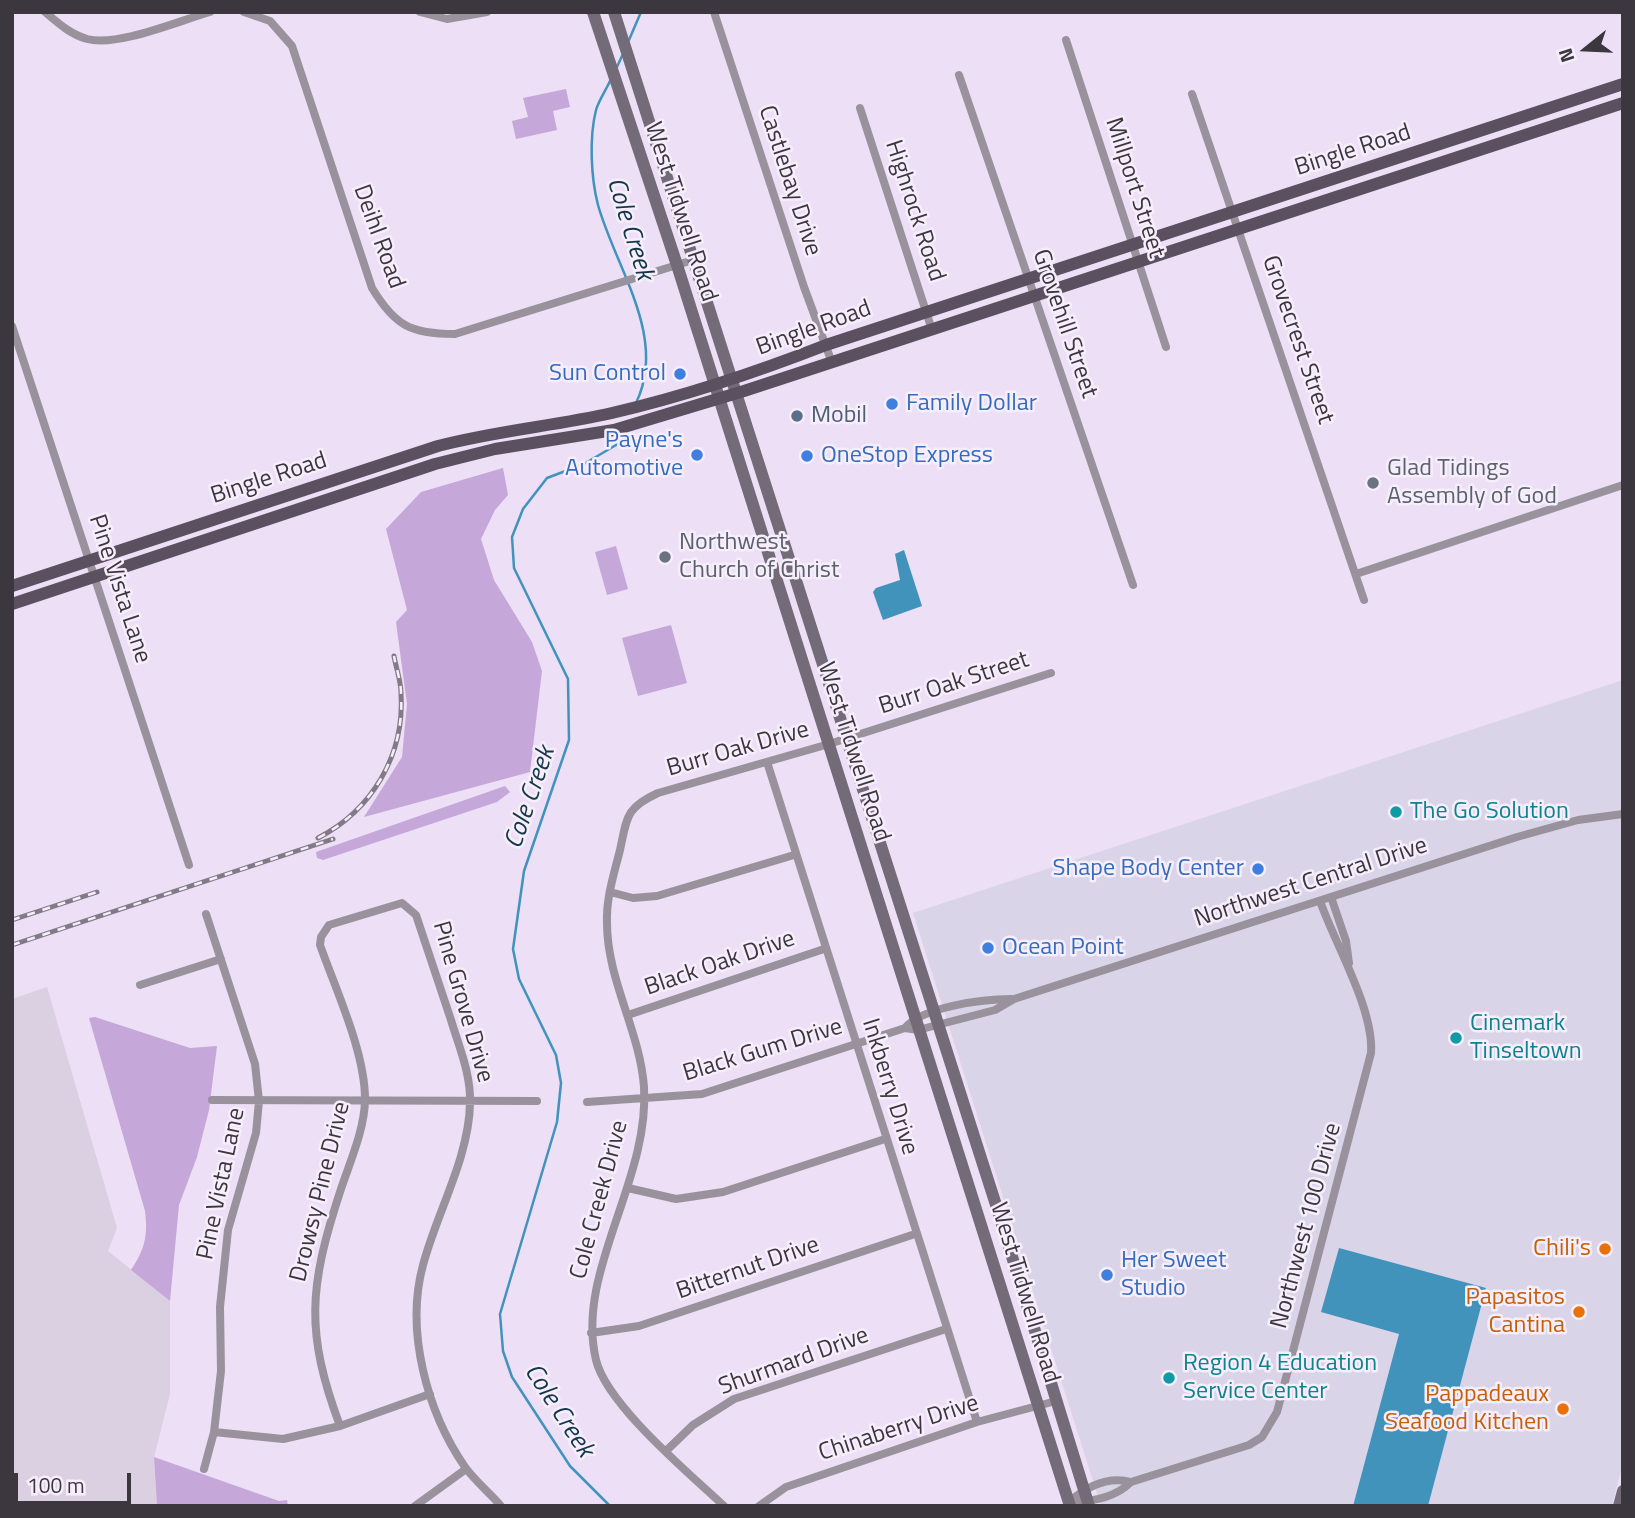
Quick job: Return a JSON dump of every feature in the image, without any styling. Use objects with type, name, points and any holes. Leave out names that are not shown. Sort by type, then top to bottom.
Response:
[{"type":"main road","name":"West Tidwell Road","points":[[593,12],[677,265],[829,744],[912,1025],[978,1215],[1069,1504]]},
{"type":"main road","name":"West Tidwell Road","points":[[614,12],[936,1018],[1086,1499]]},
{"type":"main road","name":"Bingle Road","points":[[12,586],[388,462],[478,436],[599,415],[731,380],[826,345],[1623,84]]},
{"type":"main road","name":"Bingle Road","points":[[12,604],[393,477],[475,454],[598,433],[647,421],[1623,103]]},
{"type":"main road","points":[[1440,145],[1445,161]]},
{"type":"main road","points":[[647,179],[664,172]]},
{"type":"main road","points":[[551,425],[554,440]]},
{"type":"main road","points":[[388,462],[393,477]]},
{"type":"main road","points":[[242,510],[248,527]]},
{"type":"main road","points":[[759,526],[776,520]]},
{"type":"main road","points":[[788,618],[806,612]]},
{"type":"main road","points":[[978,1215],[996,1208]]},
{"type":"main road","points":[[1619,1506],[1623,1491]]},
{"type":"street","points":[[45,12],[73,33],[89,39],[111,40],[209,12]]},
{"type":"street","name":"Deihl Road","points":[[244,12],[270,21],[292,46],[372,288],[387,312],[401,324],[425,334],[455,334],[693,260]]},
{"type":"street","points":[[420,12],[447,19],[487,12]]},
{"type":"street","name":"Castlebay Drive","points":[[714,12],[831,360]]},
{"type":"street","name":"Millport Street","points":[[1066,40],[1166,346]]},
{"type":"street","name":"Grovehill Street","points":[[959,75],[1133,585]]},
{"type":"street","name":"Grovecrest Street","points":[[1192,94],[1364,600]]},
{"type":"street","name":"Highrock Road","points":[[860,108],[931,327]]},
{"type":"street","name":"Pine Vista Lane","points":[[12,326],[189,865]]},
{"type":"street","points":[[1356,574],[1623,485]]},
{"type":"street","name":"Burr Oak Street","points":[[829,744],[1051,673]]},
{"type":"street","name":"Burr Oak Drive","points":[[658,793],[829,744]]},
{"type":"street","name":"Inkberry Drive","points":[[766,762],[977,1422]]},
{"type":"street","name":"Cole Creek Drive","points":[[658,793],[634,805],[627,820],[610,892],[607,923],[614,969],[638,1052],[644,1100],[639,1149],[593,1298],[591,1333],[597,1363],[612,1393],[666,1451],[724,1506]]},
{"type":"street","name":"Northwest Central Drive","points":[[912,1025],[936,1018],[995,1010],[1014,999],[1517,837],[1578,820],[1623,815]]},
{"type":"street","points":[[610,892],[633,898],[657,896],[794,855]]},
{"type":"street","name":"Northwest 100 Drive","points":[[1331,897],[1346,941],[1349,969]]},
{"type":"street","name":"Northwest 100 Drive","points":[[1069,1504],[1122,1491],[1131,1482],[1249,1445],[1262,1437],[1277,1412],[1371,1053],[1370,1033],[1349,969],[1336,944],[1320,901]]},
{"type":"street","name":"Pine Grove Drive","points":[[363,914],[402,903],[416,915],[465,1063],[470,1101],[468,1131],[422,1267],[419,1305],[420,1355],[430,1395],[448,1437],[466,1469],[501,1506]]},
{"type":"street","name":"Pine Vista Lane","points":[[204,1469],[214,1432],[221,1371],[220,1307],[228,1230],[256,1133],[260,1101],[255,1064],[206,914]]},
{"type":"street","name":"Drowsy Pine Drive","points":[[340,1426],[324,1383],[315,1339],[314,1296],[321,1256],[353,1152],[365,1100],[357,1052],[320,945],[320,937],[329,925],[363,914]]},
{"type":"street","name":"Black Oak Drive","points":[[628,1015],[824,949]]},
{"type":"street","points":[[141,985],[220,959]]},
{"type":"street","name":"Northwest Central Drive","points":[[912,1025],[993,999],[1014,999]]},
{"type":"street","name":"Black Gum Drive","points":[[587,1102],[702,1094],[912,1025]]},
{"type":"street","points":[[212,1100],[537,1101]]},
{"type":"street","points":[[628,1188],[676,1199],[723,1192],[885,1139]]},
{"type":"street","name":"Bitternut Drive","points":[[591,1333],[639,1326],[915,1234]]},
{"type":"street","name":"Shurmard Drive","points":[[666,1451],[693,1425],[734,1399],[946,1329]]},
{"type":"street","points":[[214,1432],[283,1439],[340,1426],[430,1395]]},
{"type":"street","name":"Chinaberry Drive","points":[[759,1506],[786,1487],[977,1422],[1056,1401]]},
{"type":"street","points":[[415,1506],[466,1469]]},
{"type":"street","name":"Northwest 100 Drive","points":[[1086,1499],[1117,1479],[1131,1482]]},
{"type":"shaded area","points":[[566,89],[570,107],[553,111],[557,130],[516,139],[512,121],[528,117],[523,98]]},
{"type":"shaded area","points":[[503,468],[508,495],[495,510],[481,539],[494,580],[532,642],[542,671],[530,772],[364,817],[402,757],[407,704],[396,622],[407,610],[386,529],[421,492]]},
{"type":"shaded area","points":[[616,546],[628,589],[607,595],[595,552]]},
{"type":"shaded area","points":[[671,625],[687,683],[638,696],[622,638]]},
{"type":"shaded area","points":[[1623,680],[1623,1462],[1612,1506],[1428,1506],[1486,1288],[1399,1334],[1353,1506],[1101,1506],[913,913]]},
{"type":"shaded area","points":[[505,786],[510,792],[497,802],[323,860],[317,858],[316,852]]},
{"type":"shaded area","points":[[47,987],[117,1228],[108,1251],[170,1301],[170,1394],[154,1457],[157,1506],[12,1506],[12,999]]},
{"type":"shaded area","points":[[95,1017],[190,1048],[217,1046],[209,1110],[197,1157],[179,1205],[170,1301],[131,1270],[144,1242],[145,1211],[89,1018]]},
{"type":"shaded area","points":[[154,1457],[279,1501],[287,1500],[288,1506],[157,1506]]},
{"type":"water","points":[[904,550],[922,606],[883,620],[873,592],[876,588],[900,580],[895,554]]},
{"type":"water","points":[[1339,1248],[1486,1288],[1428,1506],[1353,1506],[1399,1334],[1321,1312]]},
{"type":"waterway","name":"Cole Creek","points":[[629,40],[641,12]]},
{"type":"waterway","name":"Cole Creek","points":[[616,69],[622,56]]},
{"type":"waterway","name":"Cole Creek","points":[[610,81],[597,106],[592,170],[598,205],[643,328],[646,353],[644,378],[636,403]]},
{"type":"waterway","name":"Cole Creek","points":[[610,1506],[570,1466],[512,1377],[503,1351],[500,1314],[557,1122],[561,1083],[556,1055],[519,979],[513,949],[524,871],[569,740],[568,679],[514,568],[512,537],[523,509],[547,478],[584,464],[616,445],[623,431]]},
{"type":"railway","points":[[318,838],[337,826],[369,796],[391,759],[401,716],[401,688],[394,656]]},
{"type":"railway","points":[[12,945],[333,839]]},
{"type":"railway","points":[[12,920],[97,892]]},
{"type":"place","name":"Sun Control","points":[[680,374]]},
{"type":"place","name":"Family Dollar","points":[[892,404]]},
{"type":"place","name":"Mobil","points":[[797,416]]},
{"type":"place","name":"Payne's Automotive","points":[[697,455]]},
{"type":"place","name":"OneStop Express","points":[[807,456]]},
{"type":"place","name":"Glad Tidings Assembly of God","points":[[1373,483]]},
{"type":"place","name":"Northwest Church of Christ","points":[[665,557]]},
{"type":"place","name":"The Go Solution","points":[[1396,812]]},
{"type":"place","name":"Shape Body Center","points":[[1258,869]]},
{"type":"place","name":"Ocean Point","points":[[988,948]]},
{"type":"place","name":"Cinemark Tinseltown","points":[[1456,1038]]},
{"type":"place","name":"Chili's","points":[[1605,1249]]},
{"type":"place","name":"Her Sweet Studio","points":[[1107,1275]]},
{"type":"place","name":"Papasitos Cantina","points":[[1579,1312]]},
{"type":"place","name":"Region 4 Education Service Center","points":[[1169,1378]]},
{"type":"place","name":"Pappadeaux Seafood Kitchen","points":[[1563,1409]]}]
